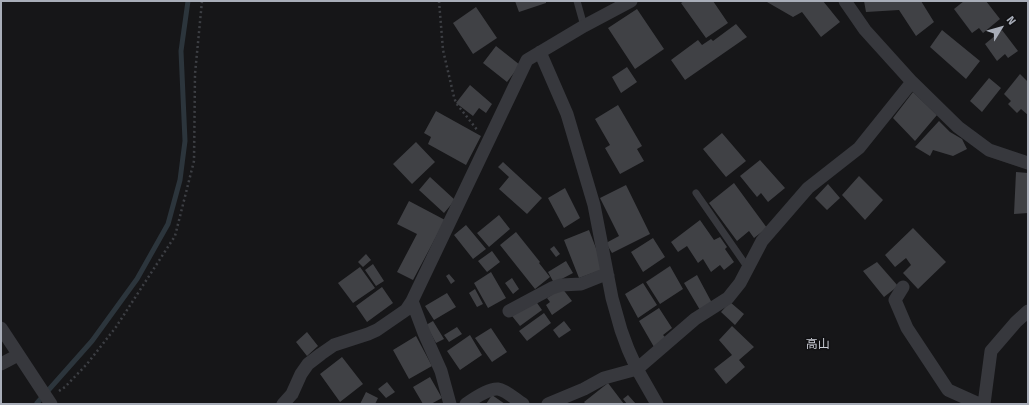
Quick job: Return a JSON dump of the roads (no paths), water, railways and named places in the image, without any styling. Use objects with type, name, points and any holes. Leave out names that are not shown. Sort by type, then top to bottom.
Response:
[{"type":"street","points":[[283,404],[292,394],[301,374],[308,364],[334,344],[377,330],[406,310],[412,301],[527,60],[584,26],[631,1]]},
{"type":"street","points":[[845,1],[865,30],[912,82],[958,127],[989,150],[1028,163]]},
{"type":"street","points":[[540,52],[567,114],[594,205],[612,298],[621,330],[628,349],[651,396],[657,404]]},
{"type":"street","points":[[548,404],[584,389],[604,378],[638,369],[696,319],[728,298],[740,283],[762,240],[808,188],[859,148],[912,82]]},
{"type":"street","points":[[509,311],[552,288],[561,285],[582,284],[601,276],[608,276]]},
{"type":"street","points":[[903,287],[896,300],[907,328],[948,390],[979,404]]},
{"type":"street","points":[[412,301],[441,371],[450,404]]},
{"type":"street","points":[[984,404],[991,351],[1016,322],[1028,311]]},
{"type":"street","points":[[1,328],[50,402]]},
{"type":"street","points":[[1,364],[18,355]]},
{"type":"street","points":[[466,404],[483,394],[499,389],[523,404]]},
{"type":"lane","points":[[577,1],[584,26]]},
{"type":"lane","points":[[696,193],[748,268]]},
{"type":"waterway","points":[[38,404],[37,403],[92,341],[137,279],[168,224],[180,180],[185,141],[181,51],[188,1]]},
{"type":"district","name":"高山","points":[[818,345]]}]
